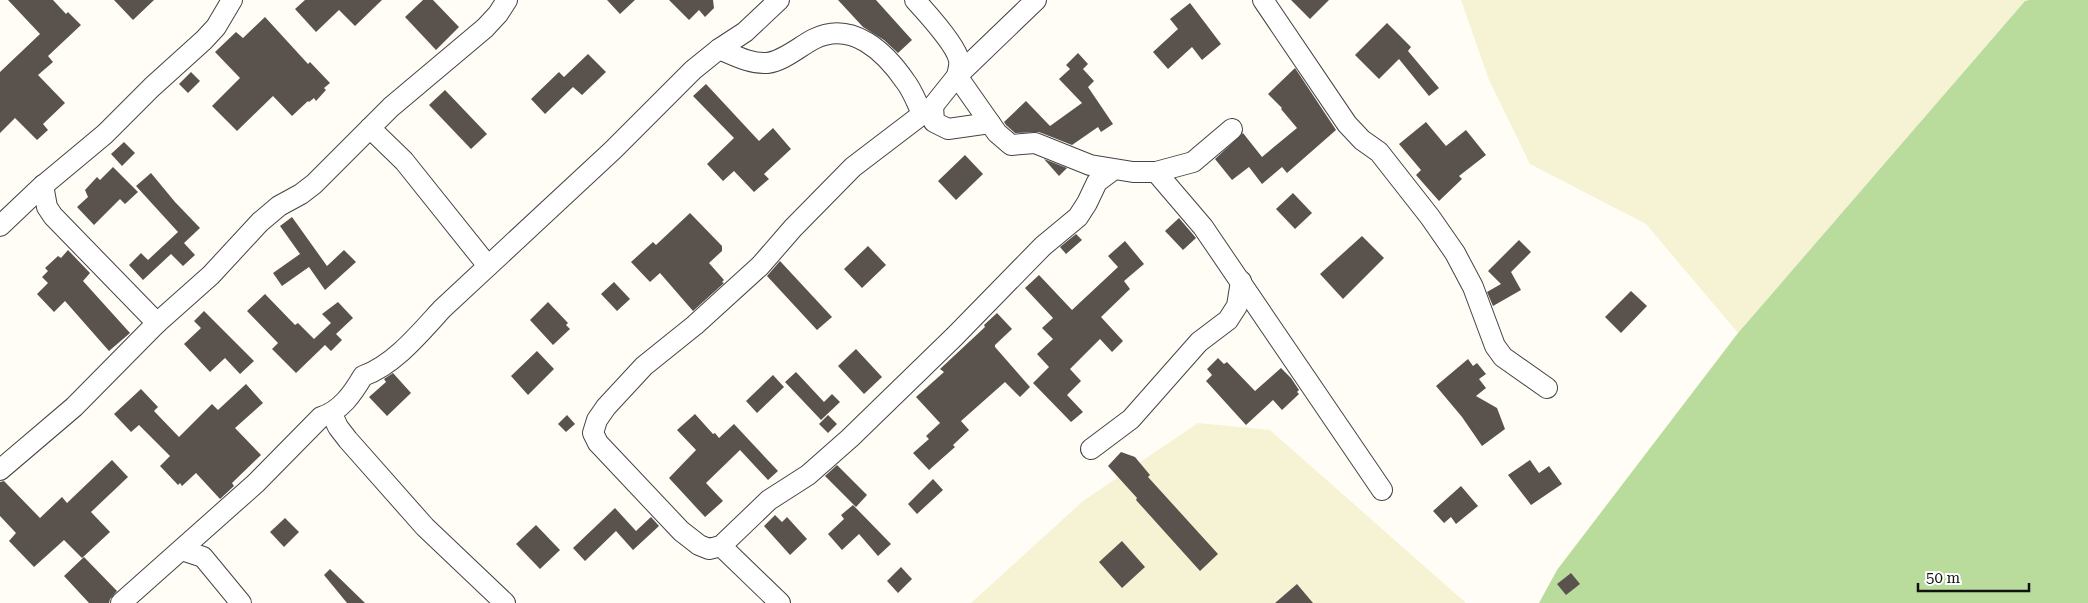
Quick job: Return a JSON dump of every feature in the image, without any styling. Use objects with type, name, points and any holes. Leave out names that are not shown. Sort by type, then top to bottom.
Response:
[{"type":"street","points":[[0,226],[43,186],[105,134],[152,87],[204,40],[223,18],[232,0]]},
{"type":"street","points":[[0,470],[74,408],[156,323],[211,275],[260,222],[279,206],[301,194],[314,184],[391,106],[485,28],[498,14],[507,0]]},
{"type":"street","points":[[121,603],[256,483],[321,417],[332,414],[352,395],[363,376],[376,372],[402,351],[442,309],[613,150],[693,70],[744,32],[779,0]]},
{"type":"street","points":[[915,0],[929,15],[956,52],[959,62],[957,76],[1004,141],[1011,145],[1035,143],[1094,174],[1114,170],[1156,172],[1192,162],[1232,129]]},
{"type":"street","points":[[1036,0],[957,76],[928,111],[868,156],[832,187],[760,266],[644,366],[618,393],[597,420],[592,433],[598,443],[681,531],[699,545],[709,549],[721,546],[769,500],[808,475],[900,390],[1036,252],[1078,216],[1087,203],[1094,174]]},
{"type":"street","points":[[1263,0],[1347,124],[1362,140],[1379,152],[1430,217],[1455,253],[1473,287],[1495,346],[1503,356],[1547,388]]},
{"type":"street","points":[[720,49],[751,62],[768,63],[815,38],[832,33],[848,33],[867,41],[886,58],[928,111],[934,122],[948,129],[990,123]]},
{"type":"street","points":[[370,128],[404,161],[488,266]]},
{"type":"street","points":[[1156,172],[1203,227],[1382,490]]},
{"type":"street","points":[[43,186],[47,207],[53,216],[156,323]]},
{"type":"street","points":[[1091,449],[1131,419],[1200,342],[1228,320],[1237,306],[1241,281]]},
{"type":"street","points":[[332,414],[338,427],[348,440],[425,527],[505,603]]},
{"type":"street","points":[[202,532],[203,557]]},
{"type":"street","points":[[721,546],[780,603]]},
{"type":"street","points":[[182,550],[203,557],[241,603]]},
{"type":"shaded area","points":[[1461,0],[2029,0],[2025,1],[1738,333],[1646,224],[1530,164],[1489,80]]},
{"type":"shaded area","points":[[1198,423],[1270,430],[1466,603],[971,603],[1083,501]]},
{"type":"green space","points":[[2088,0],[2088,603],[1539,603],[1557,570],[1738,333],[2025,1]]},
{"type":"building","points":[[8,0],[53,0],[66,14],[68,12],[81,25],[48,56],[53,62],[38,75],[65,103],[43,124],[48,130],[37,140],[15,118],[0,133],[0,72],[40,34]]},
{"type":"building","points":[[114,0],[154,0],[133,20]]},
{"type":"building","points":[[305,0],[382,0],[355,26],[339,10],[316,32],[295,9]]},
{"type":"building","points":[[423,0],[433,0],[459,27],[436,50],[405,17]]},
{"type":"building","points":[[607,0],[635,0],[620,14]]},
{"type":"building","points":[[669,0],[713,0],[714,8],[705,17],[699,10],[689,20]]},
{"type":"building","points":[[838,0],[876,0],[912,40],[898,53],[884,40],[863,27]]},
{"type":"building","points":[[1291,0],[1329,0],[1310,19]]},
{"type":"building","points":[[1190,3],[1221,44],[1202,60],[1192,47],[1168,69],[1153,52],[1178,29],[1170,19]]},
{"type":"building","points":[[265,17],[308,64],[310,62],[330,83],[324,88],[326,90],[316,101],[314,98],[308,101],[292,116],[273,96],[237,131],[212,106],[240,78],[215,52],[236,32],[243,38]]},
{"type":"building","points":[[1387,23],[1411,47],[1408,51],[1439,88],[1429,96],[1399,59],[1379,79],[1355,55]]},
{"type":"building","points":[[1078,53],[1088,64],[1083,69],[1094,81],[1088,87],[1113,124],[1101,132],[1098,127],[1072,145],[1039,132],[1015,133],[1004,122],[1026,101],[1050,126],[1082,103],[1059,79],[1070,69],[1066,65]]},
{"type":"building","points":[[588,54],[606,72],[582,95],[573,87],[545,114],[531,99],[559,72],[564,77]]},
{"type":"building","points":[[1295,68],[1336,130],[1287,173],[1282,167],[1262,184],[1249,167],[1232,180],[1215,159],[1243,133],[1262,157],[1297,128],[1282,108],[1268,94]]},
{"type":"building","points":[[191,72],[200,81],[188,93],[179,84]]},
{"type":"building","points":[[706,84],[759,141],[773,128],[791,149],[764,174],[769,179],[754,192],[734,171],[723,181],[707,164],[734,138],[693,96]]},
{"type":"building","points":[[445,90],[487,134],[471,149],[429,105]]},
{"type":"building","points":[[1426,122],[1446,146],[1466,130],[1486,155],[1459,176],[1462,179],[1439,201],[1416,175],[1421,170],[1399,144]]},
{"type":"building","points":[[124,142],[135,153],[122,166],[111,154]]},
{"type":"building","points":[[965,155],[983,174],[956,200],[938,181]]},
{"type":"building","points":[[1044,159],[1067,168],[1059,176]]},
{"type":"building","points":[[113,167],[138,192],[125,204],[120,199],[94,225],[77,207],[88,197],[85,190],[97,177],[100,180]]},
{"type":"building","points":[[151,173],[200,228],[184,243],[195,255],[183,266],[171,254],[143,280],[129,265],[141,253],[148,260],[178,232],[136,186]]},
{"type":"building","points":[[1293,193],[1312,213],[1295,229],[1276,209]]},
{"type":"building","points":[[690,213],[722,246],[722,251],[709,263],[724,280],[722,282],[724,283],[693,311],[660,273],[650,282],[631,262],[653,242],[656,245]]},
{"type":"building","points":[[292,217],[327,266],[344,250],[356,262],[325,290],[309,267],[282,286],[273,273],[300,254],[280,226]]},
{"type":"building","points":[[1179,218],[1196,238],[1183,250],[1165,231]]},
{"type":"building","points":[[1076,234],[1082,240],[1066,254],[1060,247]]},
{"type":"building","points":[[1362,236],[1384,258],[1343,299],[1320,274]]},
{"type":"building","points":[[1519,240],[1531,252],[1511,272],[1521,290],[1493,306],[1487,292],[1501,284],[1488,271]]},
{"type":"building","points":[[1125,241],[1144,264],[1124,281],[1130,289],[1101,317],[1123,341],[1112,352],[1100,339],[1070,369],[1081,381],[1067,395],[1083,412],[1071,422],[1033,383],[1049,367],[1037,354],[1053,339],[1042,328],[1053,318],[1025,288],[1039,275],[1072,310],[1118,267],[1108,256]]},
{"type":"building","points":[[868,246],[886,265],[862,288],[844,269]]},
{"type":"building","points":[[68,250],[90,273],[83,281],[130,333],[109,351],[65,301],[54,312],[37,294],[48,283],[42,277],[48,271],[45,268],[58,256],[61,258]]},
{"type":"building","points":[[780,261],[832,317],[817,330],[767,276]]},
{"type":"building","points":[[614,282],[630,299],[617,311],[601,294]]},
{"type":"building","points":[[1631,291],[1647,306],[1621,333],[1605,317]]},
{"type":"building","points":[[265,294],[295,325],[298,323],[314,339],[331,323],[322,314],[338,302],[353,318],[336,334],[342,340],[331,351],[325,345],[296,373],[272,349],[278,343],[247,311]]},
{"type":"building","points":[[548,302],[568,323],[566,325],[570,329],[553,345],[530,320]]},
{"type":"building","points":[[204,311],[254,361],[240,374],[225,358],[210,372],[184,344],[201,328],[194,321]]},
{"type":"building","points":[[997,313],[1012,329],[995,347],[1030,387],[1020,397],[1005,382],[961,421],[969,430],[953,445],[955,447],[929,470],[913,453],[929,439],[926,436],[940,423],[916,397],[944,372],[940,369],[985,327],[984,325]]},
{"type":"building","points":[[856,349],[882,377],[864,394],[838,366]]},
{"type":"building","points":[[537,351],[554,369],[528,395],[511,376]]},
{"type":"building","points":[[1218,358],[1224,364],[1227,362],[1255,391],[1281,368],[1291,378],[1299,390],[1297,392],[1299,394],[1282,410],[1273,400],[1246,425],[1206,381],[1212,375],[1207,369]]},
{"type":"building","points":[[1468,359],[1473,366],[1477,363],[1486,374],[1479,379],[1486,388],[1476,396],[1497,408],[1505,429],[1482,446],[1462,417],[1436,386]]},
{"type":"building","points":[[796,372],[824,402],[832,394],[840,402],[821,420],[785,382]]},
{"type":"building","points":[[393,373],[411,393],[387,416],[369,397],[386,382],[384,379]]},
{"type":"building","points":[[773,375],[784,387],[757,413],[746,401]]},
{"type":"building","points":[[246,384],[263,403],[235,428],[261,455],[232,483],[234,486],[220,499],[196,473],[182,486],[180,483],[178,485],[160,466],[170,456],[139,425],[131,432],[114,414],[141,389],[158,407],[154,411],[179,437],[212,404],[218,410]]},
{"type":"building","points":[[695,414],[719,438],[734,424],[778,471],[768,480],[740,450],[706,483],[723,501],[705,517],[669,478],[696,450],[677,430]]},
{"type":"building","points":[[567,415],[575,424],[566,432],[558,424]]},
{"type":"building","points":[[828,415],[837,424],[828,433],[819,424]]},
{"type":"building","points":[[1121,452],[1135,457],[1150,475],[1148,477],[1218,554],[1200,571],[1108,466]]},
{"type":"building","points":[[112,460],[128,477],[91,512],[110,532],[82,558],[64,540],[34,567],[9,541],[16,533],[0,516],[0,482],[4,481],[40,518],[62,497],[67,503]]},
{"type":"building","points":[[1530,460],[1539,473],[1549,466],[1562,484],[1531,505],[1508,475]]},
{"type":"building","points":[[837,465],[867,495],[856,507],[825,476]]},
{"type":"building","points":[[933,479],[943,490],[917,514],[908,504]]},
{"type":"building","points":[[1461,486],[1478,506],[1456,524],[1451,517],[1444,523],[1433,511]]},
{"type":"building","points":[[853,505],[891,544],[878,556],[859,534],[842,550],[828,534],[844,519],[841,515]]},
{"type":"building","points":[[615,508],[636,531],[651,517],[659,526],[633,550],[616,531],[585,561],[573,548]]},
{"type":"building","points":[[775,515],[782,522],[787,517],[807,539],[790,555],[764,526]]},
{"type":"building","points":[[285,518],[299,532],[284,547],[270,532]]},
{"type":"building","points":[[536,525],[560,550],[540,569],[516,544]]},
{"type":"building","points":[[1122,541],[1145,567],[1122,588],[1099,562]]},
{"type":"building","points":[[84,557],[117,591],[109,603],[89,603],[64,576]]},
{"type":"building","points":[[901,567],[912,579],[898,593],[887,581]]},
{"type":"building","points":[[330,569],[365,603],[347,603],[324,575]]},
{"type":"building","points":[[1571,573],[1580,584],[1566,595],[1557,584]]},
{"type":"building","points":[[1297,584],[1313,603],[1275,603]]}]
